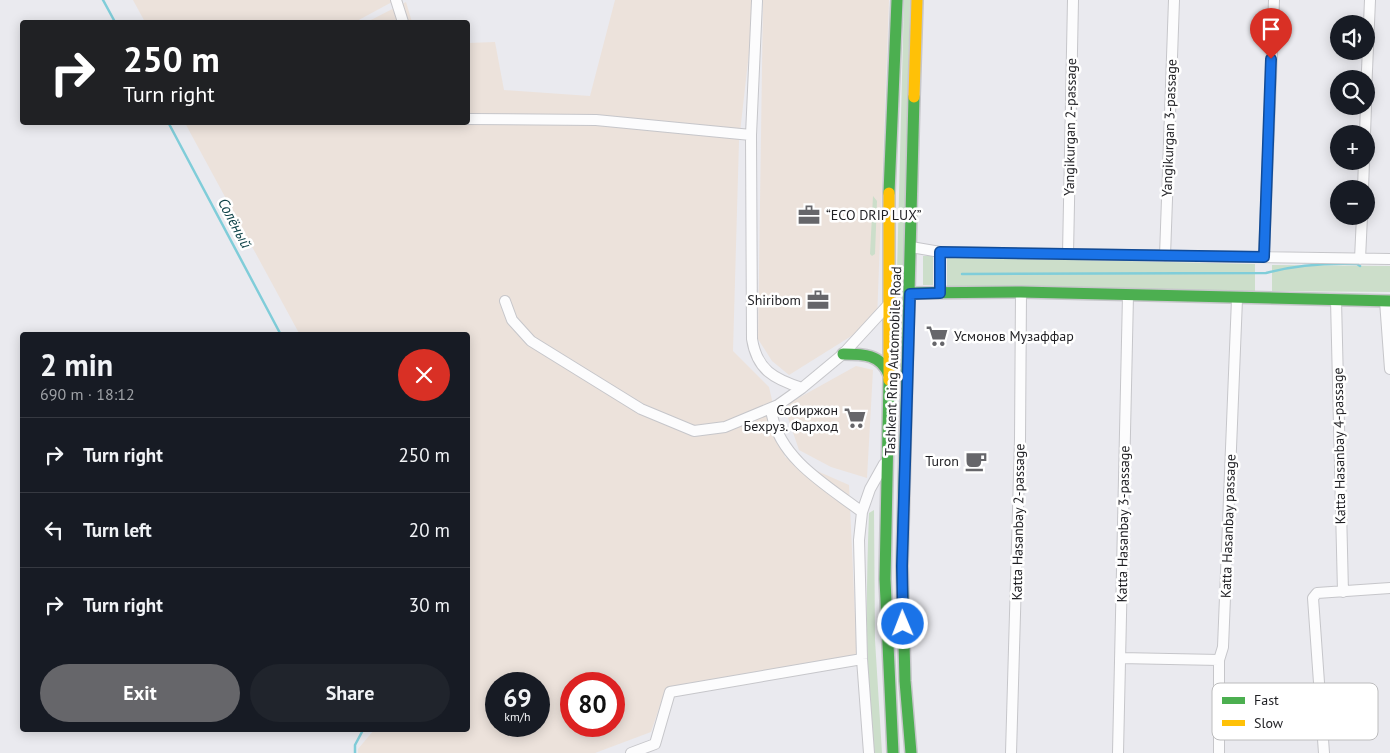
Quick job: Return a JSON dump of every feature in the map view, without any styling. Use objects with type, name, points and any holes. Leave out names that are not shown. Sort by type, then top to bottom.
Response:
[{"type":"main road","name":"Tashkent Ring Automobile Road","points":[[893,753],[886,632],[890,303],[889,206],[897,0]]},
{"type":"main road","name":"Tashkent Ring Automobile Road","points":[[911,753],[905,673],[902,566],[917,0]]},
{"type":"main road","points":[[890,303],[910,294],[1021,292],[1237,299],[1387,301]]},
{"type":"main road","points":[[843,354],[868,354],[877,358],[886,366],[889,375]]},
{"type":"street","points":[[396,0],[402,20]]},
{"type":"street","name":"Yangikurgan 2-passage","points":[[1068,254],[1073,0]]},
{"type":"street","name":"Yangikurgan 3-passage","points":[[1165,256],[1174,0]]},
{"type":"street","points":[[1264,257],[1274,0]]},
{"type":"street","points":[[1367,70],[1370,0]]},
{"type":"street","points":[[758,1],[752,135],[752,339],[754,352],[763,366],[772,375],[802,388]]},
{"type":"street","points":[[470,119],[596,120],[752,135]]},
{"type":"street","points":[[1360,259],[1362,225]]},
{"type":"street","points":[[911,248],[940,252],[1390,259]]},
{"type":"street","points":[[940,252],[940,293]]},
{"type":"street","name":"Katta Hasanbay 2-passage","points":[[1011,753],[1020,440],[1021,292]]},
{"type":"street","name":"Katta Hasanbay 3-passage","points":[[1116,752],[1120,658],[1128,295]]},
{"type":"street","name":"Katta Hasanbay passage","points":[[1219,683],[1219,660],[1223,647],[1237,299]]},
{"type":"street","name":"Katta Hasanbay 4-passage","points":[[1336,300],[1343,592]]},
{"type":"street","points":[[505,301],[512,320],[531,341],[641,409],[694,431],[725,427],[778,405],[843,354],[890,303]]},
{"type":"street","points":[[1387,301],[1390,369]]},
{"type":"street","points":[[778,405],[772,415],[774,428],[795,459],[862,512]]},
{"type":"street","points":[[869,753],[862,659],[859,571],[862,512],[870,489],[888,456]]},
{"type":"street","points":[[1319,683],[1313,598],[1315,595],[1390,588]]},
{"type":"street","points":[[1120,658],[1219,660]]},
{"type":"street","points":[[631,753],[655,744],[670,692],[862,659]]},
{"type":"street","name":"Katta Hasanbay passage","points":[[1219,740],[1219,753]]},
{"type":"street","points":[[1323,740],[1324,753]]},
{"type":"shaded area","points":[[133,0],[391,0],[392,2],[359,20],[144,20]]},
{"type":"shaded area","points":[[615,0],[755,0],[739,141],[733,351],[769,387],[785,457],[849,485],[857,658],[666,688],[651,732],[595,753],[358,753],[358,749],[372,732],[470,732],[470,332],[298,332],[186,125],[470,125],[470,43],[495,42],[504,90],[590,96]]},
{"type":"shaded area","points":[[763,0],[889,0],[877,320],[789,375],[772,361],[758,339]]},
{"type":"shaded area","points":[[406,2],[411,20],[371,20]]},
{"type":"shaded area","points":[[856,366],[873,370],[867,478],[831,467],[799,450],[784,406]]},
{"type":"green space","points":[[904,0],[910,0],[903,278],[897,272]]},
{"type":"green space","points":[[873,196],[877,201],[875,254],[872,256],[870,254]]},
{"type":"green space","points":[[923,256],[933,256],[933,285],[923,285]]},
{"type":"green space","points":[[947,257],[1255,264],[1255,294],[947,287]]},
{"type":"green space","points":[[1272,265],[1390,266],[1390,292],[1272,291]]},
{"type":"green space","points":[[874,510],[875,640],[882,753],[874,753],[868,663],[869,513]]},
{"type":"waterway","name":"Солёный","points":[[103,0],[114,20]]},
{"type":"waterway","name":"Солёный","points":[[170,125],[279,332]]},
{"type":"waterway","points":[[962,274],[1266,273],[1322,264],[1357,264],[1360,266]]},
{"type":"waterway","name":"Солёный","points":[[355,753],[355,745],[362,732]]},
{"type":"traffic: fast","points":[[889,193],[897,0]]},
{"type":"traffic: fast","points":[[911,753],[905,681],[902,566],[914,97]]},
{"type":"traffic: fast","points":[[910,293],[1021,292],[1390,301]]},
{"type":"traffic: fast","points":[[843,354],[864,355],[876,359],[886,368],[889,375]]},
{"type":"traffic: fast","points":[[889,380],[885,579],[893,753]]},
{"type":"traffic: slow","points":[[914,97],[917,0]]},
{"type":"traffic: slow","points":[[889,193],[889,380]]},
{"type":"place","name":"“ECO DRIP LUX”","points":[[809,215]]},
{"type":"place","name":"Shiribom","points":[[818,300]]},
{"type":"place","name":"Усмонов Музаффар","points":[[937,336]]},
{"type":"place","name":"Собиржон Бехруз. Фарход","points":[[855,418]]},
{"type":"place","name":"Turon","points":[[976,461]]},
{"type":"route","points":[[903,624],[902,566],[910,294],[940,293],[940,252],[1264,257],[1271,59]]}]
